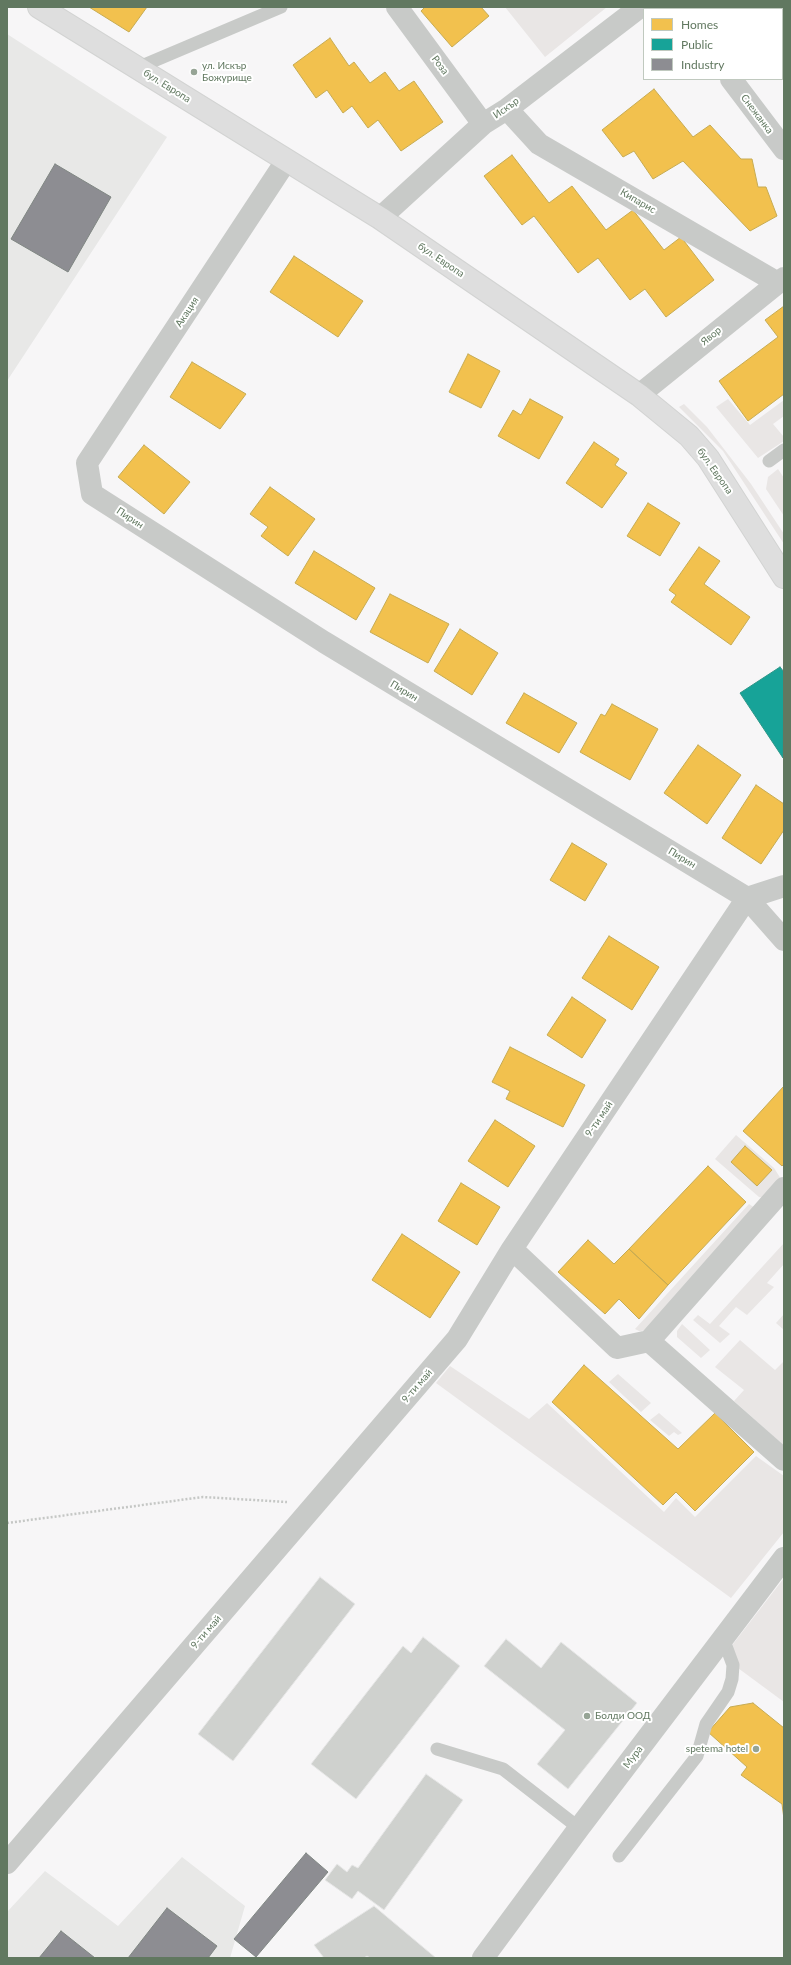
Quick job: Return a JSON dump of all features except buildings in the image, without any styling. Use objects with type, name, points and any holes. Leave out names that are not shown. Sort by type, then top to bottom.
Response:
[{"type":"street","name":"бул. Европа","points":[[39,7],[380,218],[638,395],[689,436],[708,458],[784,576]]},
{"type":"street","name":"Роза","points":[[397,7],[483,124]]},
{"type":"street","name":"Искър","points":[[380,218],[483,124],[507,108],[640,7]]},
{"type":"street","name":"Снежанка","points":[[732,80],[784,149]]},
{"type":"street","name":"Кипарис","points":[[507,108],[539,144],[781,280]]},
{"type":"street","name":"Акация","points":[[88,463],[286,160]]},
{"type":"street","name":"Явор","points":[[638,395],[781,280]]},
{"type":"street","name":"Пирин","points":[[88,463],[92,494],[324,642],[747,898]]},
{"type":"street","points":[[784,886],[747,898],[784,940]]},
{"type":"street","name":"9-ти май","points":[[7,1863],[457,1339],[512,1249],[747,898]]},
{"type":"street","points":[[512,1249],[617,1348],[649,1341],[784,1188]]},
{"type":"street","points":[[649,1341],[784,1460]]},
{"type":"street","name":"Мура","points":[[483,1958],[579,1828],[784,1558]]},
{"type":"lane","points":[[137,68],[281,7]]},
{"type":"lane","points":[[769,461],[784,450]]},
{"type":"lane","points":[[618,1856],[697,1756],[706,1724],[728,1692],[732,1679],[733,1665],[723,1638]]},
{"type":"lane","points":[[437,1749],[503,1769],[579,1828]]},
{"type":"path","points":[[7,1523],[203,1497],[315,1504]]},
{"type":"shaded area","points":[[505,7],[607,7],[545,57]]},
{"type":"shaded area","points":[[7,34],[167,137],[7,381]]},
{"type":"shaded area","points":[[728,399],[750,425],[784,400],[784,416],[773,424],[784,437],[784,441],[758,458],[716,407]]},
{"type":"shaded area","points":[[684,404],[707,427],[751,484],[784,534],[784,544],[723,451],[679,407]]},
{"type":"shaded area","points":[[778,469],[784,478],[784,516],[766,489],[768,477]]},
{"type":"shaded area","points":[[736,1135],[774,1168],[781,1179],[769,1199],[759,1197],[715,1159]]},
{"type":"shaded area","points":[[749,1204],[758,1210],[652,1330],[639,1331],[635,1329]]},
{"type":"shaded area","points":[[784,1243],[784,1264],[767,1283],[774,1287],[747,1315],[736,1307],[719,1326],[730,1334],[720,1343],[693,1320],[698,1315],[710,1324]]},
{"type":"shaded area","points":[[784,1314],[784,1330],[776,1323]]},
{"type":"shaded area","points":[[682,1324],[710,1350],[701,1358],[677,1337],[677,1331]]},
{"type":"shaded area","points":[[740,1340],[775,1370],[784,1361],[784,1446],[734,1401],[744,1390],[715,1367]]},
{"type":"shaded area","points":[[450,1366],[529,1419],[547,1403],[664,1512],[676,1498],[695,1517],[756,1456],[784,1476],[784,1532],[731,1598],[436,1383]]},
{"type":"shaded area","points":[[618,1374],[651,1403],[641,1412],[609,1382]]},
{"type":"shaded area","points":[[659,1413],[682,1433],[678,1435],[674,1432],[669,1436],[650,1420]]},
{"type":"shaded area","points":[[784,1578],[784,1702],[723,1657]]},
{"type":"shaded area","points":[[182,1857],[245,1906],[230,1958],[7,1958],[7,1912],[45,1871],[118,1926]]},
{"type":"place","name":"ул. Искър Божурище","points":[[194,72]]},
{"type":"place","name":"Болди ООД","points":[[587,1716]]},
{"type":"place","name":"spetema hotel","points":[[756,1749]]}]
